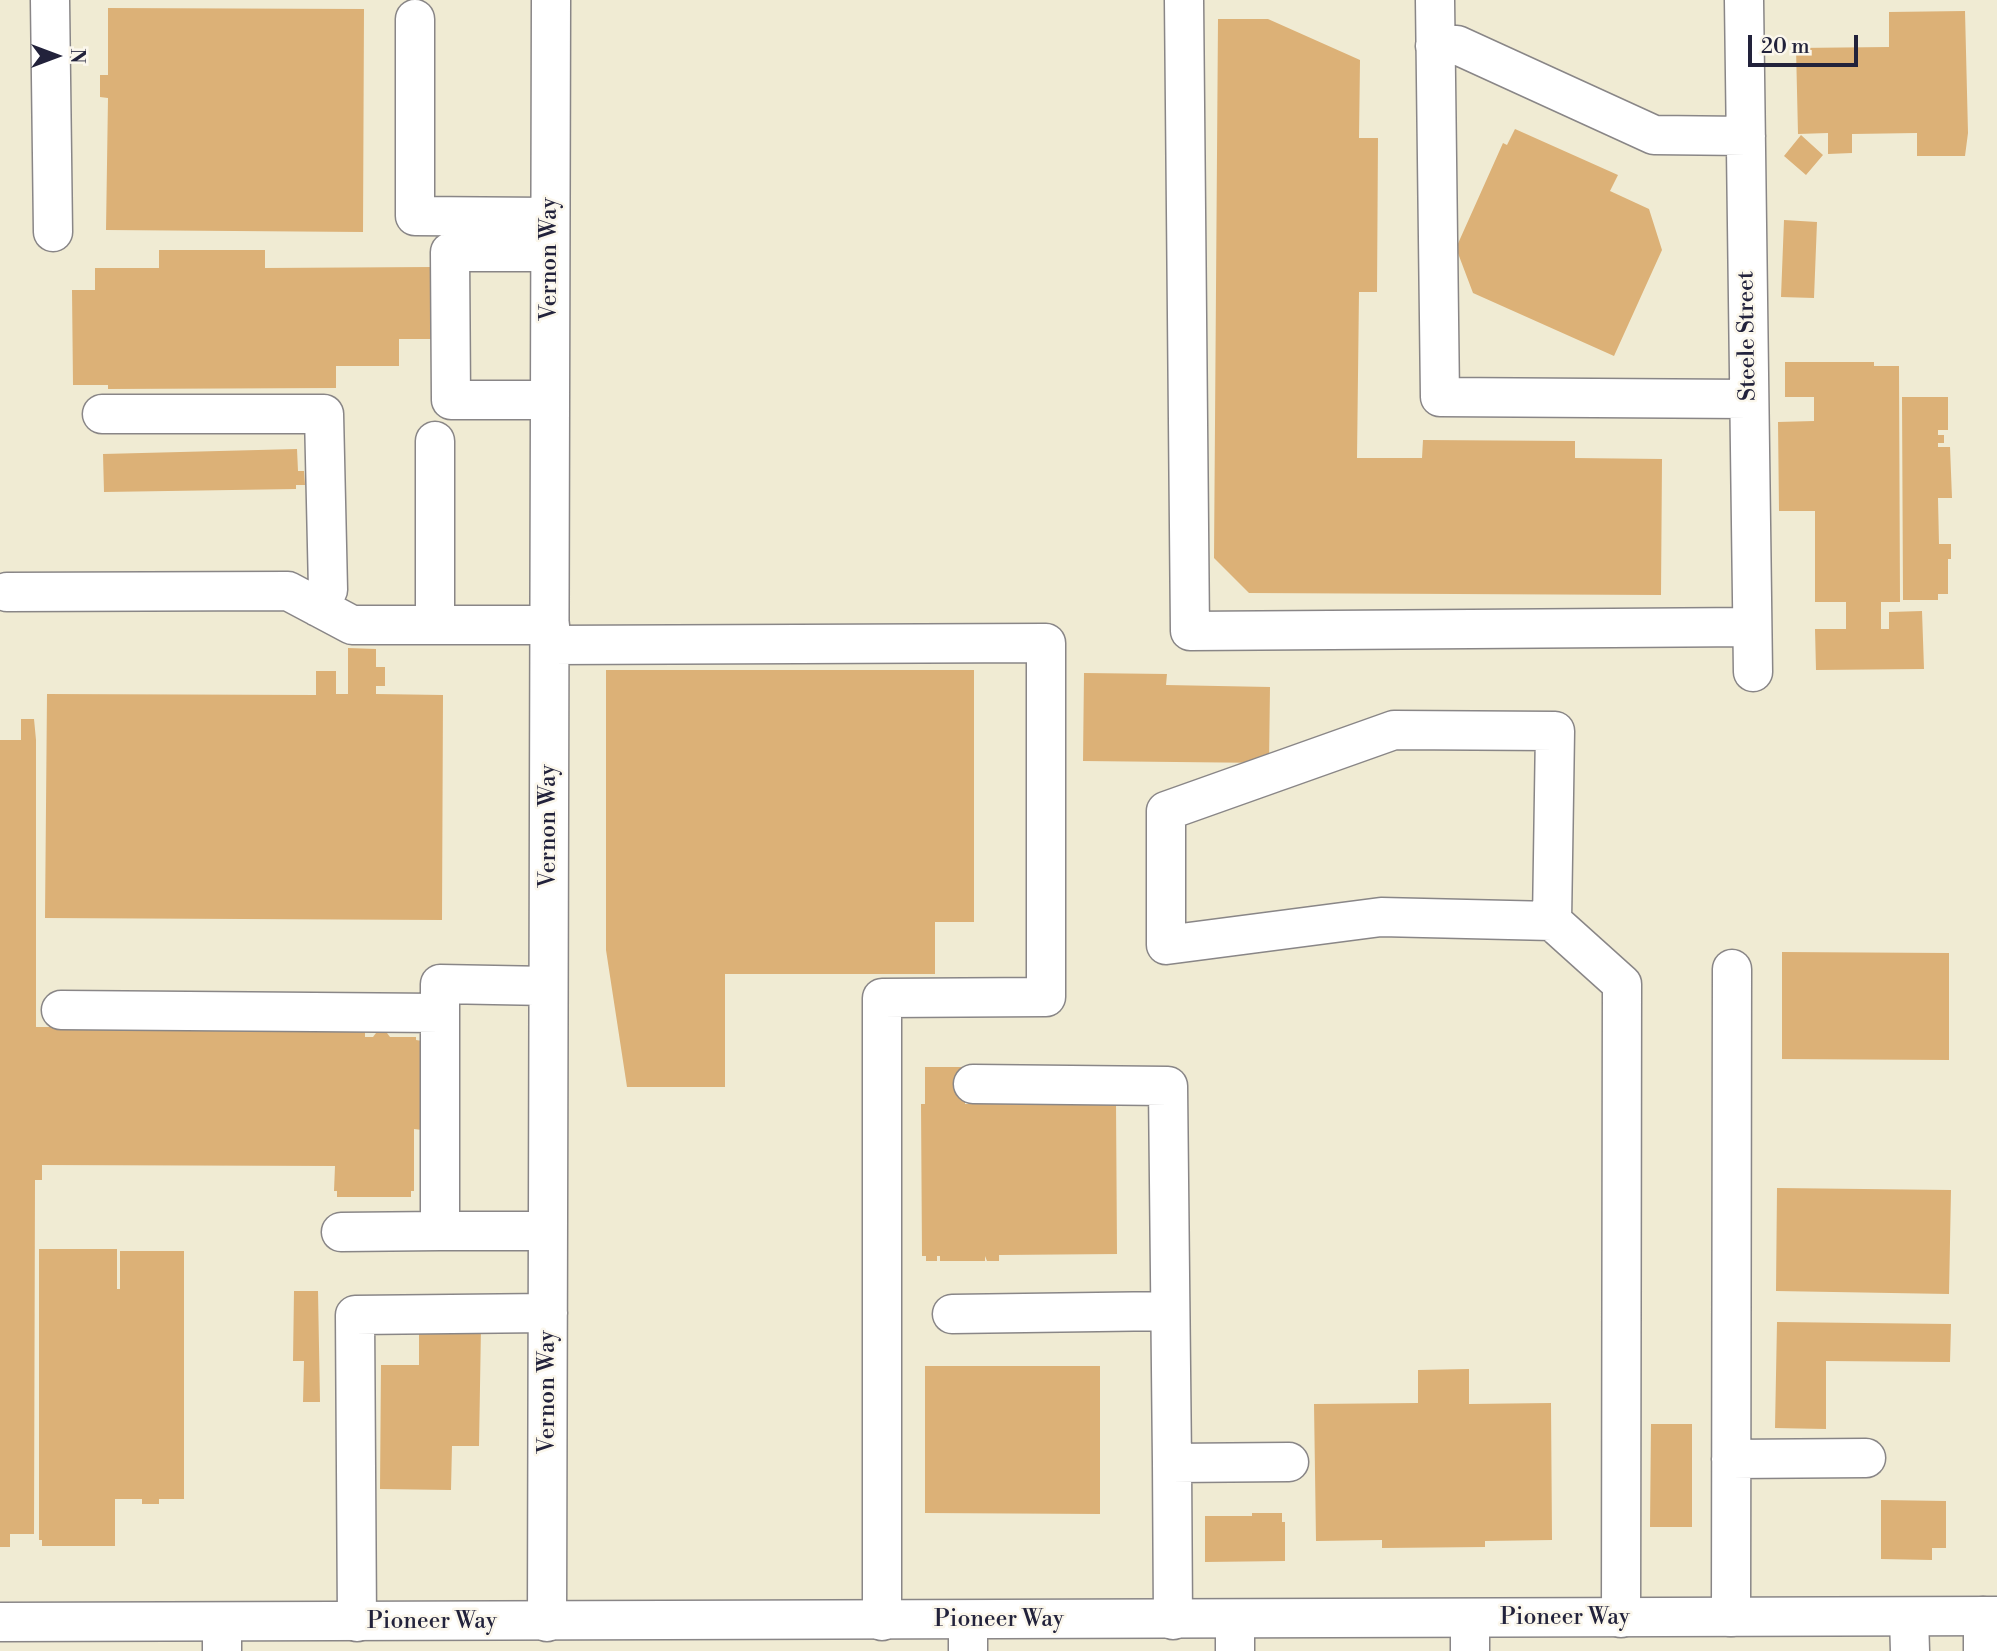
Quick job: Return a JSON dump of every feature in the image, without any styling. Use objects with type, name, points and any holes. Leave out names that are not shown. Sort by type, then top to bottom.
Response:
[{"type":"street","points":[[50,0],[53,232]]},
{"type":"street","name":"Vernon Way","points":[[547,1637],[551,0]]},
{"type":"street","points":[[1184,0],[1189,631],[1752,628]]},
{"type":"street","points":[[1435,0],[1440,397],[1749,398]]},
{"type":"street","name":"Steele Street","points":[[1744,0],[1753,672]]},
{"type":"street","points":[[415,19],[415,216],[550,234]]},
{"type":"street","points":[[1436,46],[1457,45],[1654,135],[1746,136]]},
{"type":"street","points":[[550,234],[450,252],[451,400],[550,400]]},
{"type":"street","points":[[102,414],[324,414],[328,590],[318,607]]},
{"type":"street","points":[[435,441],[435,625]]},
{"type":"street","points":[[7,592],[288,591],[352,625],[435,625],[550,635],[1046,643],[1046,997],[882,998],[881,1621]]},
{"type":"street","points":[[1552,921],[1555,731],[1394,730],[1166,811],[1166,945],[1381,917],[1552,921],[1622,984],[1620,1618]]},
{"type":"street","points":[[1731,1618],[1732,969]]},
{"type":"street","points":[[440,1231],[440,984],[548,986]]},
{"type":"street","points":[[61,1010],[440,1013]]},
{"type":"street","points":[[973,1084],[1168,1086],[1173,1620]]},
{"type":"street","points":[[341,1232],[548,1231]]},
{"type":"street","points":[[952,1314],[1170,1311]]},
{"type":"street","points":[[356,1622],[355,1315],[548,1313]]},
{"type":"street","points":[[1731,1459],[1866,1458]]},
{"type":"street","points":[[1172,1463],[1289,1462]]},
{"type":"street","name":"Pioneer Way","points":[[0,1622],[222,1637],[356,1622],[547,1637],[881,1621],[968,1636],[1173,1620],[1235,1635],[1471,1635],[1620,1618],[1731,1618],[1910,1634],[1988,1628]]},
{"type":"building","points":[[108,8],[364,9],[363,232],[106,230],[108,98],[100,97],[100,75],[108,75]]},
{"type":"building","points":[[1965,11],[1968,133],[1965,156],[1917,156],[1917,133],[1852,134],[1852,153],[1828,154],[1828,133],[1798,134],[1796,48],[1889,47],[1889,12]]},
{"type":"building","points":[[1218,19],[1268,19],[1360,60],[1359,138],[1378,138],[1377,292],[1359,292],[1357,458],[1422,458],[1423,440],[1575,441],[1575,458],[1662,459],[1661,595],[1249,593],[1214,558]]},
{"type":"building","points":[[1515,129],[1618,175],[1610,191],[1649,209],[1662,250],[1614,356],[1473,293],[1456,248],[1503,143],[1507,145]]},
{"type":"building","points":[[1801,135],[1823,155],[1806,175],[1784,156]]},
{"type":"building","points":[[1784,220],[1817,222],[1814,298],[1781,297]]},
{"type":"building","points":[[159,250],[265,250],[265,268],[432,267],[432,339],[399,339],[399,366],[336,366],[336,388],[108,389],[108,385],[73,385],[72,290],[95,290],[95,268],[159,268]]},
{"type":"building","points":[[1785,362],[1874,362],[1874,366],[1899,366],[1900,602],[1881,602],[1881,629],[1889,629],[1889,612],[1922,611],[1924,669],[1816,670],[1815,629],[1846,629],[1846,602],[1815,602],[1815,511],[1779,511],[1778,422],[1814,421],[1814,397],[1785,397]]},
{"type":"building","points":[[1902,397],[1948,397],[1948,430],[1938,430],[1938,435],[1944,435],[1944,443],[1938,443],[1938,447],[1950,447],[1952,498],[1938,498],[1939,544],[1951,544],[1951,559],[1948,559],[1948,594],[1938,594],[1938,600],[1903,600]]},
{"type":"building","points":[[297,449],[298,471],[304,471],[305,485],[296,485],[296,489],[104,492],[103,454]]},
{"type":"building","points":[[348,648],[376,649],[376,667],[385,667],[385,686],[376,686],[376,694],[443,695],[442,920],[45,918],[47,694],[316,695],[316,671],[336,671],[336,694],[348,694]]},
{"type":"building","points":[[606,670],[974,670],[974,922],[935,922],[935,974],[725,974],[725,1087],[627,1087],[606,950]]},
{"type":"building","points":[[1084,673],[1167,674],[1166,685],[1270,687],[1269,763],[1083,761]]},
{"type":"building","points":[[21,719],[34,719],[36,740],[36,1027],[365,1027],[365,1037],[387,1033],[390,1037],[416,1037],[416,1040],[422,1041],[422,1130],[414,1129],[414,1191],[411,1191],[411,1197],[337,1197],[337,1191],[334,1191],[335,1166],[42,1165],[42,1180],[35,1180],[34,1534],[10,1534],[10,1547],[0,1547],[0,740],[21,740]]},
{"type":"building","points":[[1782,952],[1949,953],[1949,1060],[1782,1059]]},
{"type":"building","points":[[925,1067],[965,1067],[965,1104],[1116,1103],[1117,1254],[999,1255],[999,1261],[987,1261],[985,1256],[985,1261],[940,1261],[940,1256],[937,1256],[937,1261],[926,1261],[926,1256],[922,1256],[921,1104],[925,1104]]},
{"type":"building","points":[[1777,1188],[1951,1190],[1949,1294],[1776,1291]]},
{"type":"building","points":[[39,1249],[117,1249],[117,1289],[120,1289],[120,1251],[184,1251],[184,1499],[159,1499],[159,1504],[142,1504],[142,1499],[115,1499],[115,1546],[42,1546],[42,1540],[39,1540]]},
{"type":"building","points":[[294,1291],[318,1291],[320,1402],[303,1402],[304,1361],[293,1361]]},
{"type":"building","points":[[1777,1322],[1951,1324],[1950,1362],[1826,1361],[1826,1429],[1775,1428]]},
{"type":"building","points":[[419,1326],[481,1327],[479,1446],[452,1446],[451,1490],[380,1489],[381,1365],[419,1365]]},
{"type":"building","points":[[925,1366],[1100,1366],[1100,1514],[925,1513]]},
{"type":"building","points":[[1469,1369],[1469,1404],[1551,1403],[1552,1540],[1485,1541],[1485,1547],[1382,1548],[1382,1540],[1316,1541],[1314,1404],[1418,1403],[1418,1370]]},
{"type":"building","points":[[1651,1424],[1692,1424],[1692,1527],[1650,1527]]},
{"type":"building","points":[[1881,1500],[1946,1501],[1946,1548],[1932,1548],[1932,1560],[1881,1559]]},
{"type":"building","points":[[1252,1513],[1282,1513],[1282,1522],[1285,1522],[1285,1561],[1205,1562],[1205,1516],[1252,1516]]}]
